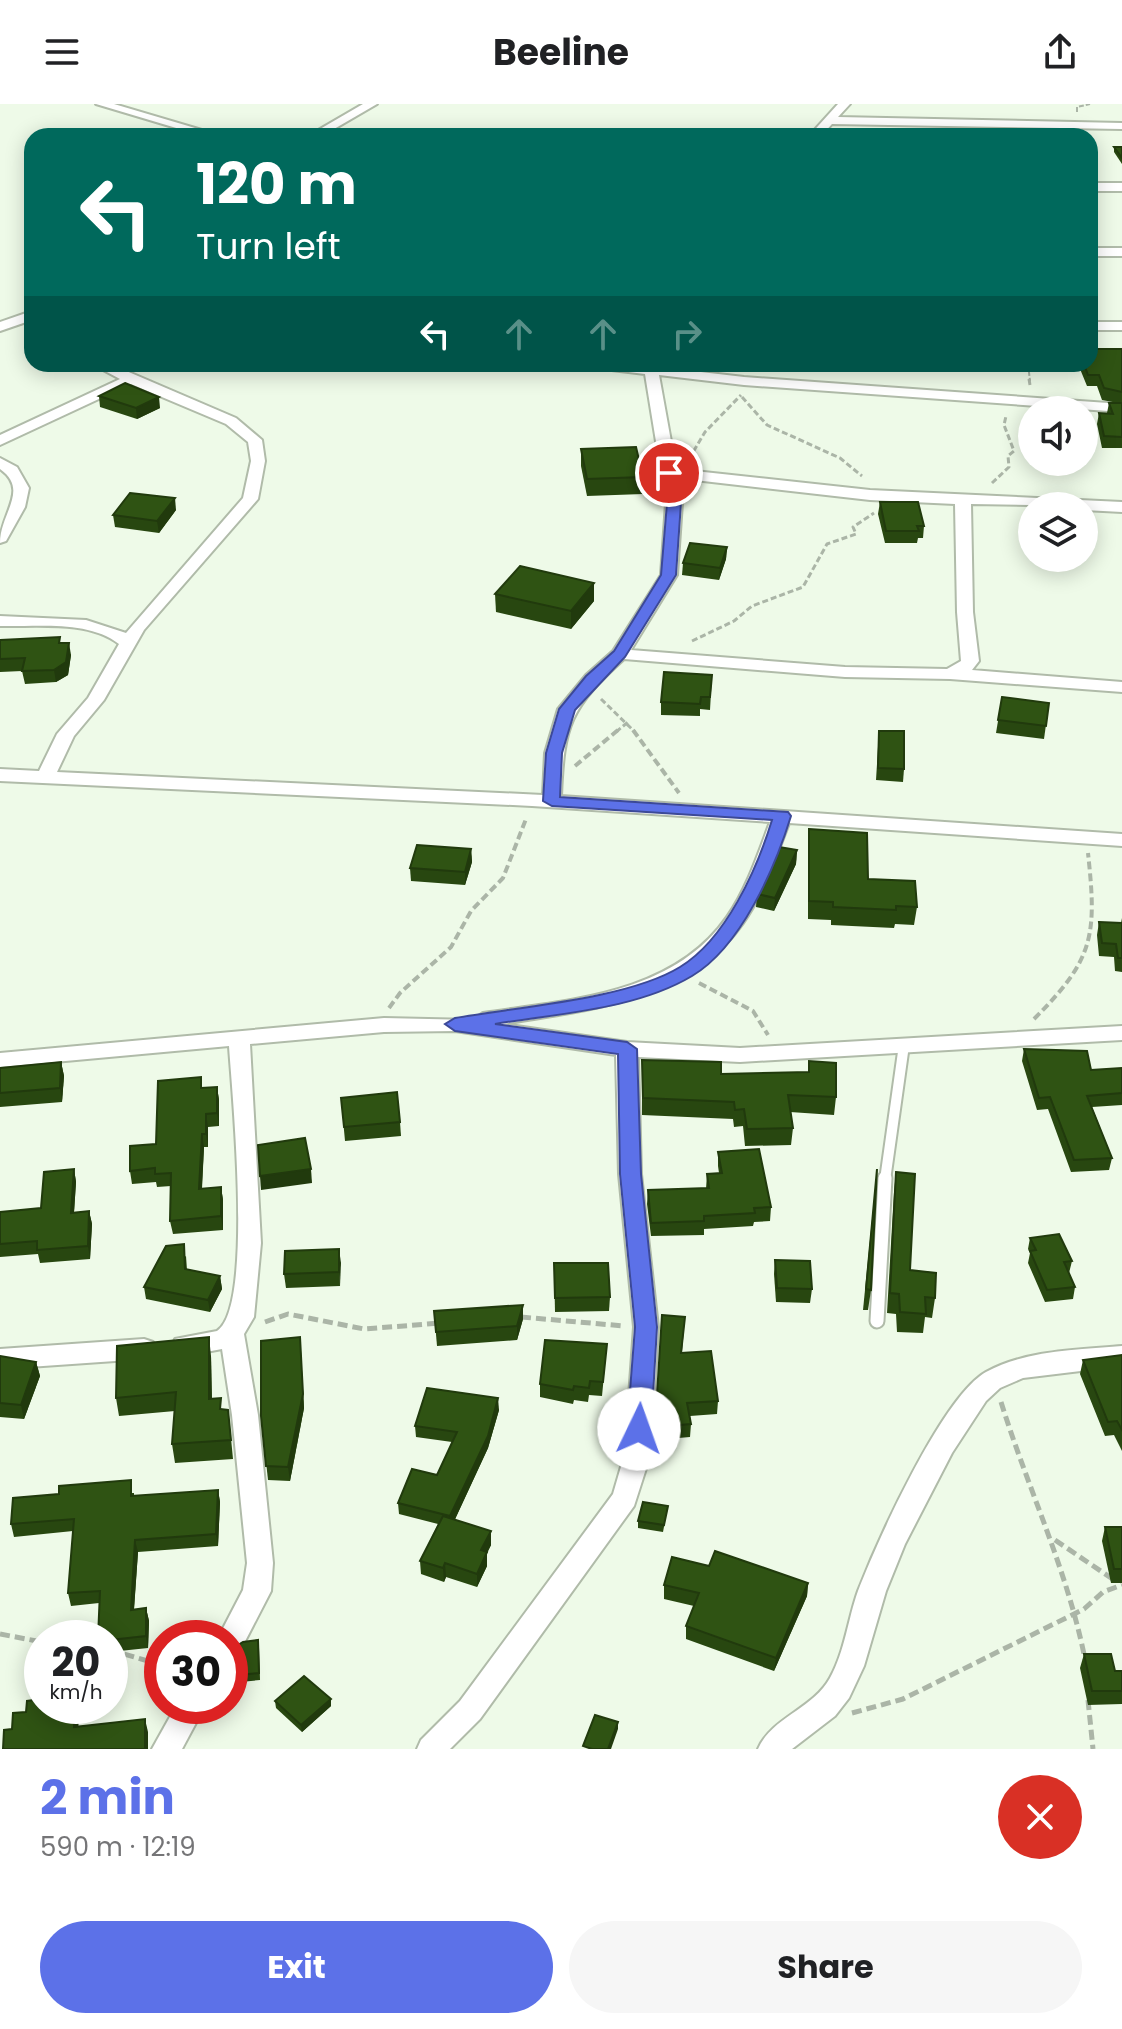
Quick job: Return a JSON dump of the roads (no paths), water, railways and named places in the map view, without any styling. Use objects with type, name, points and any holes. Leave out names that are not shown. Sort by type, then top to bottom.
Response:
[{"type":"street","points":[[102,104],[188,128]]},
{"type":"street","points":[[328,128],[371,104]]},
{"type":"street","points":[[822,128],[844,104]]},
{"type":"street","points":[[828,121],[862,119],[995,126],[1122,126]]},
{"type":"street","points":[[1098,187],[1122,187]]},
{"type":"street","points":[[1098,252],[1122,252]]},
{"type":"street","points":[[0,327],[24,320]]},
{"type":"street","points":[[1098,326],[1122,326]]},
{"type":"street","points":[[0,327],[24,330]]},
{"type":"street","points":[[45,779],[66,734],[95,700],[127,642],[250,499],[258,461],[255,440],[231,421],[116,372]]},
{"type":"street","points":[[553,792],[554,753],[567,709],[592,679],[620,654],[669,575],[675,474],[651,372]]},
{"type":"street","points":[[657,372],[738,385],[1122,408]]},
{"type":"street","points":[[738,385],[747,372]]},
{"type":"street","points":[[0,441],[131,379]]},
{"type":"street","points":[[0,462],[14,470],[22,482],[22,498],[0,538]]},
{"type":"street","points":[[675,474],[885,496],[1122,507]]},
{"type":"street","points":[[948,674],[964,669],[970,661],[965,612],[969,501]]},
{"type":"street","points":[[0,621],[89,626],[124,623],[151,612]]},
{"type":"street","points":[[89,626],[120,634],[127,642]]},
{"type":"street","points":[[620,654],[845,672],[948,674],[1122,687]]},
{"type":"street","points":[[0,775],[532,800],[553,792],[703,810],[1122,840]]},
{"type":"street","points":[[0,1060],[384,1025],[455,1024],[635,993],[686,972],[708,953],[745,904],[771,852],[782,816]]},
{"type":"street","points":[[455,1024],[627,1049],[740,1055],[1122,1033]]},
{"type":"street","points":[[239,1039],[252,1243],[242,1312],[233,1343],[245,1415],[260,1563],[257,1591],[242,1620]]},
{"type":"street","points":[[431,1749],[470,1710],[625,1498],[638,1453],[646,1327],[630,1174],[627,1049]]},
{"type":"street","points":[[0,1359],[233,1343]]},
{"type":"street","points":[[772,1749],[786,1733],[814,1718],[841,1686],[883,1560],[970,1399],[994,1380],[1016,1371],[1122,1356]]},
{"type":"street","points":[[166,1749],[181,1724]]},
{"type":"lane","points":[[877,1321],[885,1173],[904,1045]]}]
